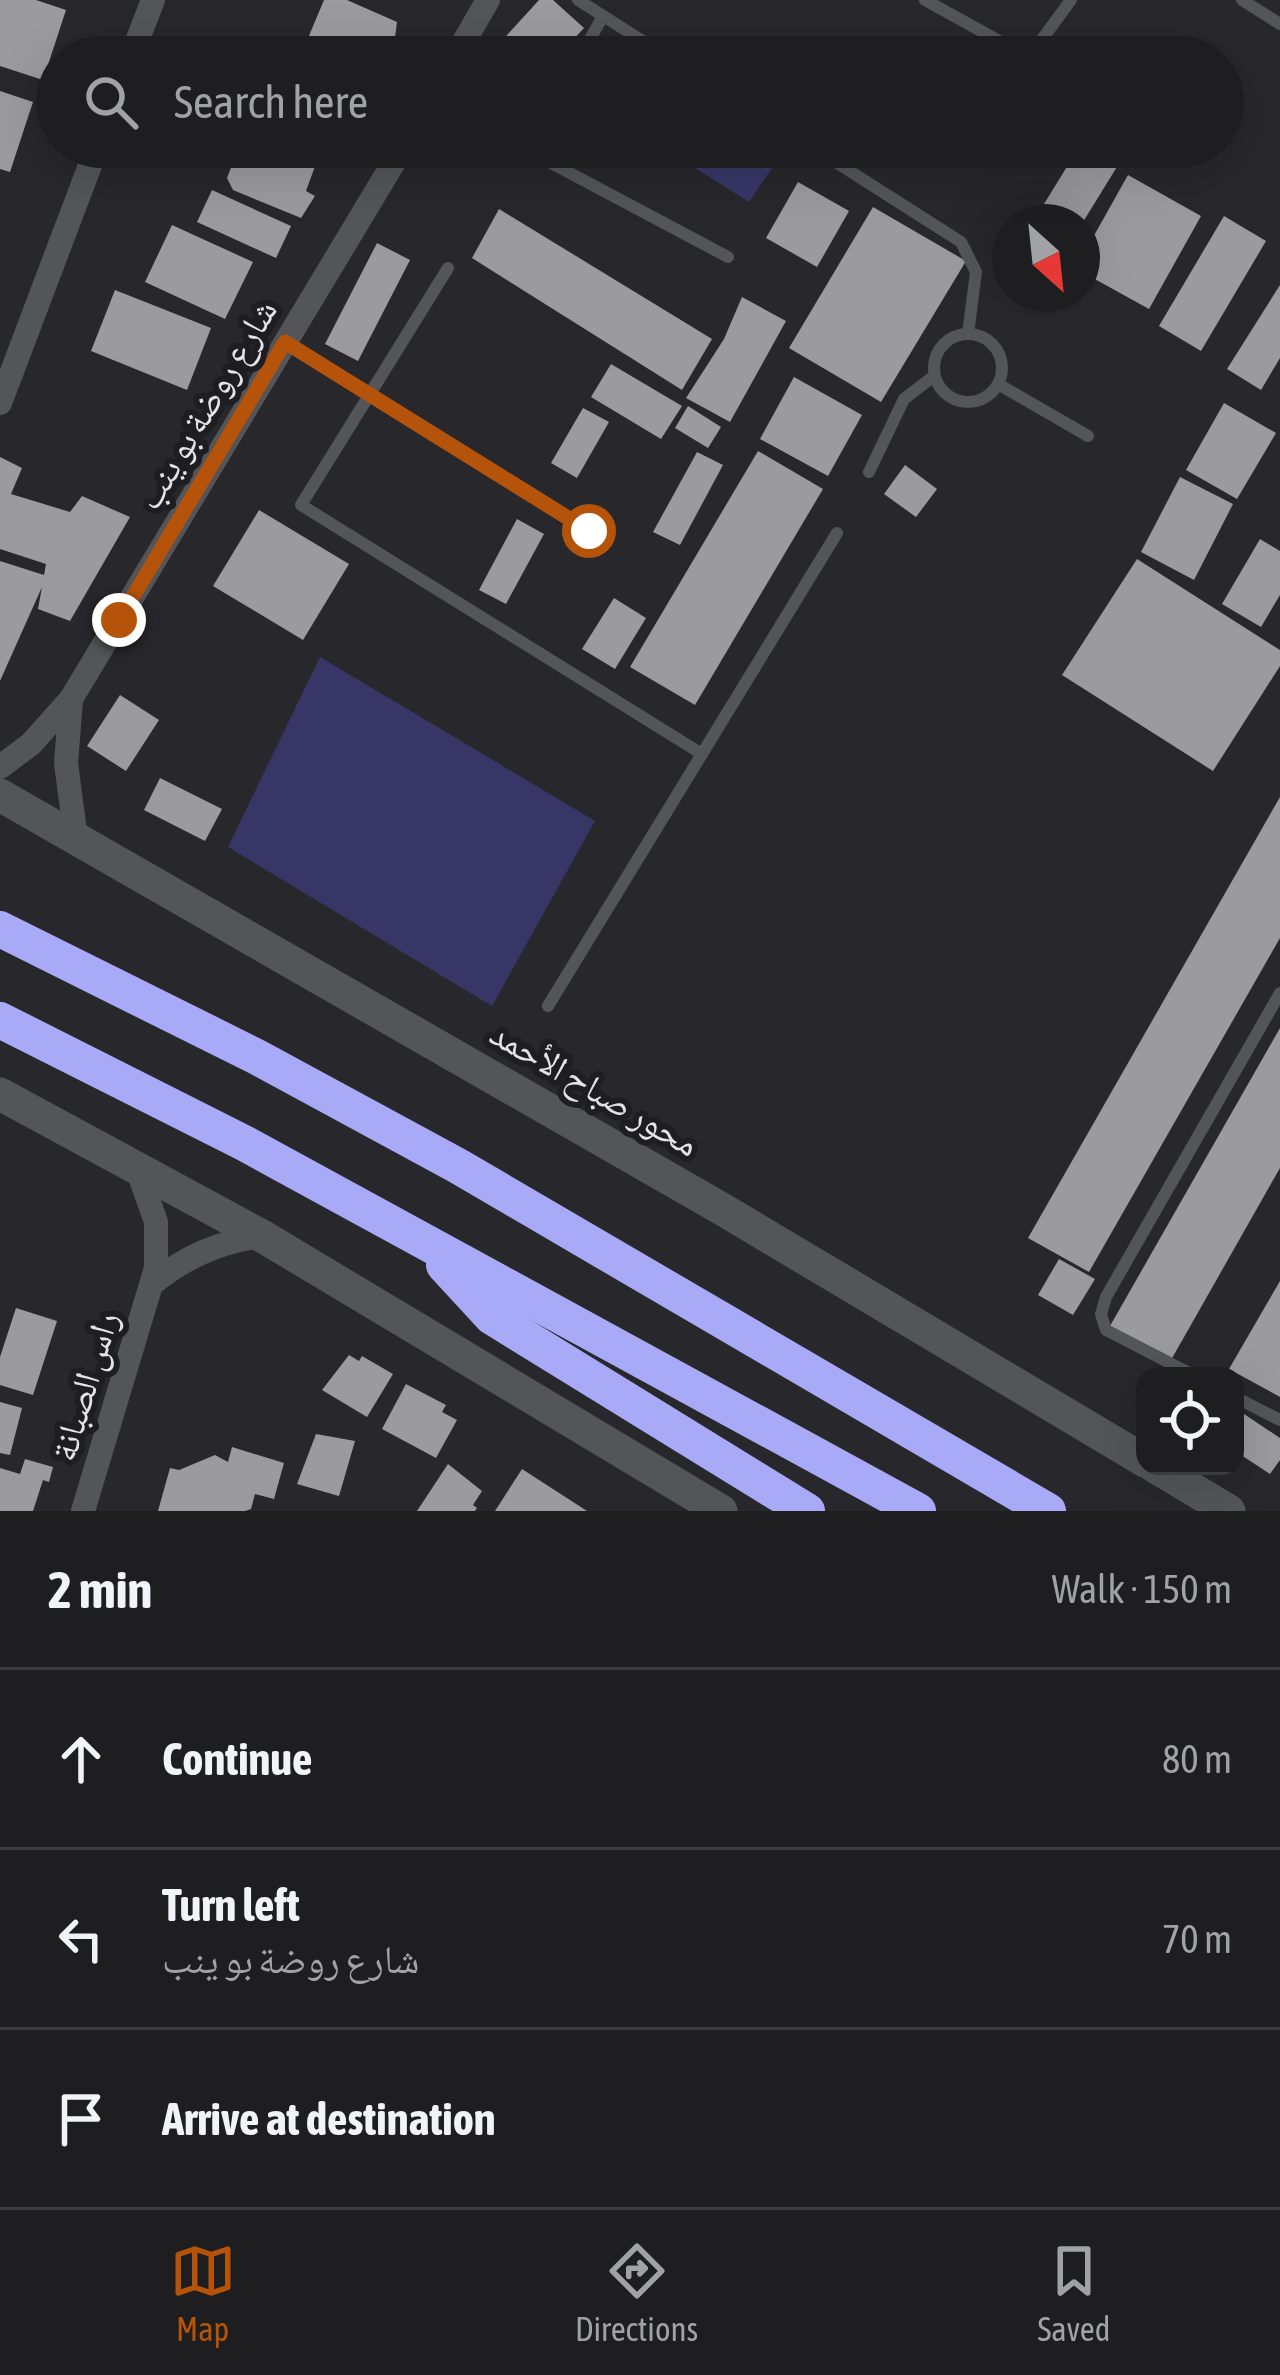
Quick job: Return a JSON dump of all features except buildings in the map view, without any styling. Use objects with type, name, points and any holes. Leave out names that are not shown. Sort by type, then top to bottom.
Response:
[{"type":"highway","points":[[0,929],[257,1057],[458,1166],[1048,1511]]},
{"type":"highway","points":[[0,1020],[244,1143],[918,1511]]},
{"type":"highway","points":[[421,1240],[492,1317],[807,1511]]},
{"type":"street","points":[[139,36],[153,0]]},
{"type":"street","points":[[467,36],[488,0]]},
{"type":"street","points":[[0,403],[89,168]]},
{"type":"street","name":"شارع روضة بو ينب","points":[[0,767],[32,744],[71,699],[390,168]]},
{"type":"street","name":"شارع روضة بو ينب","points":[[71,699],[65,763],[76,839]]},
{"type":"street","name":"محور صباح الأحمد","points":[[0,795],[722,1209],[1136,1456]]},
{"type":"street","points":[[0,1094],[262,1236],[721,1511]]},
{"type":"street","name":"راس الصبانة","points":[[83,1511],[153,1283],[156,1222],[135,1165]]},
{"type":"street","name":"راس الصبانة","points":[[153,1283],[193,1255],[226,1242],[262,1236]]},
{"type":"street","points":[[1169,1475],[1229,1511]]},
{"type":"lane","points":[[578,0],[635,36]]},
{"type":"lane","points":[[925,0],[991,36]]},
{"type":"lane","points":[[1044,36],[1071,0]]},
{"type":"lane","points":[[1242,0],[1280,24]]},
{"type":"lane","points":[[592,36],[603,16]]},
{"type":"lane","points":[[563,168],[728,257]]},
{"type":"lane","points":[[845,168],[961,242],[976,272],[968,334]]},
{"type":"lane","points":[[448,268],[301,505],[702,754]]},
{"type":"lane","points":[[868,472],[904,399],[934,376],[940,346],[968,334],[978,335],[994,346],[1002,364],[998,384],[984,398],[964,402],[945,394],[934,376]]},
{"type":"lane","points":[[285,342],[589,531]]},
{"type":"lane","points":[[998,384],[1088,436]]},
{"type":"lane","points":[[548,1006],[837,533]]},
{"type":"lane","points":[[1178,1367],[1106,1330],[1101,1314],[1106,1297],[1280,993]]},
{"type":"lane","points":[[1244,1402],[1280,1420]]},
{"type":"shaded area","points":[[695,168],[772,168],[749,202]]},
{"type":"shaded area","points":[[320,657],[595,821],[492,1006],[228,847]]},
{"type":"route","points":[[119,620],[285,342],[589,531]]}]
